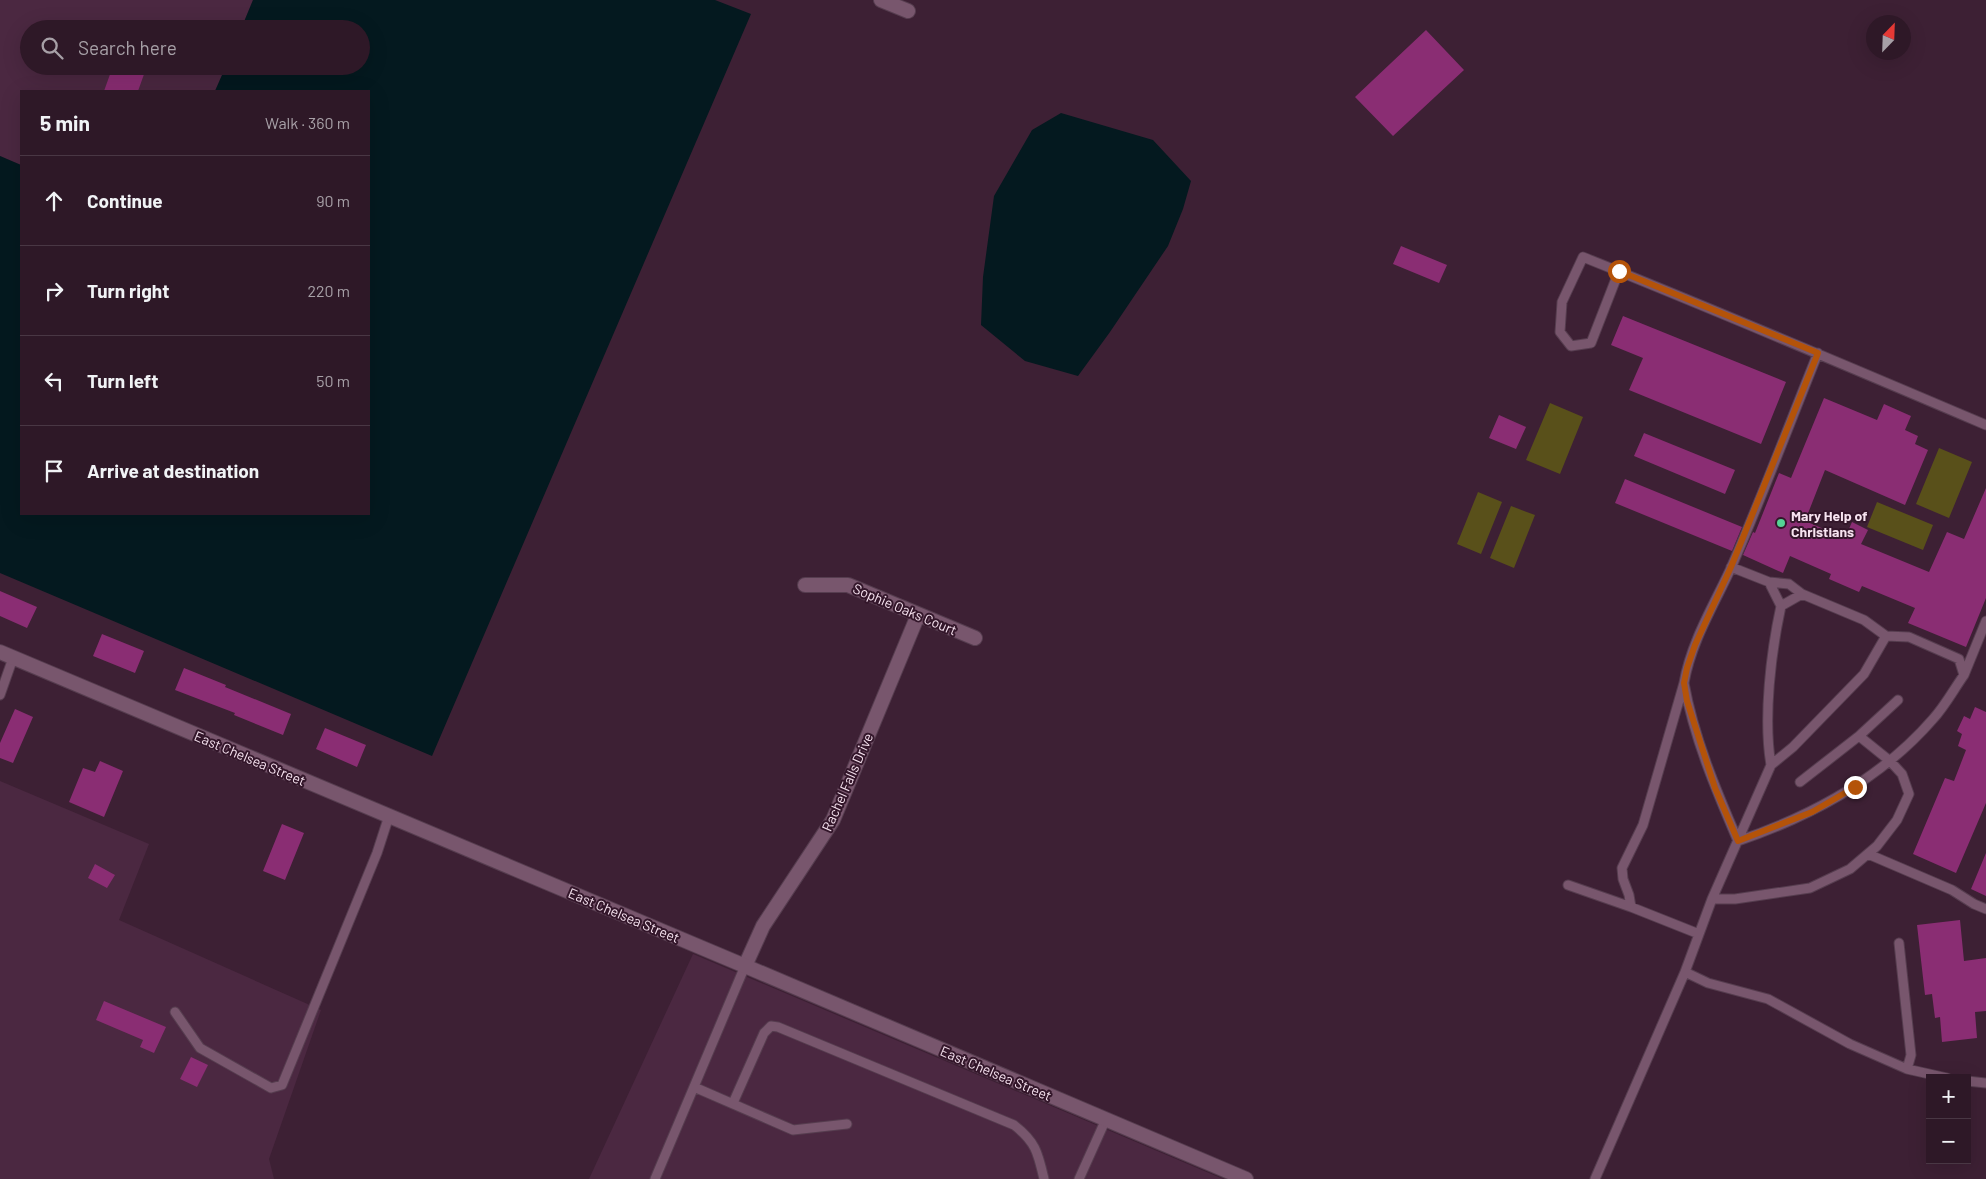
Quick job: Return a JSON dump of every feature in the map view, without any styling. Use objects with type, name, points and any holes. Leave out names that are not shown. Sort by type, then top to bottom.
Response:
[{"type":"street","points":[[881,0],[908,11]]},
{"type":"street","name":"Sophie Oaks Court","points":[[805,585],[848,585],[975,638]]},
{"type":"street","name":"Rachel Falls Drive","points":[[745,966],[763,926],[832,820],[918,615]]},
{"type":"street","name":"East Chelsea Street","points":[[0,652],[1246,1179]]},
{"type":"lane","points":[[1619,271],[1591,343],[1571,346],[1560,332],[1562,302],[1584,257],[1619,271],[1818,353],[1986,425]]},
{"type":"lane","points":[[1631,907],[1630,895],[1623,879],[1622,868],[1642,825],[1687,668],[1695,645],[1731,567],[1818,353]]},
{"type":"lane","points":[[1731,567],[1769,582],[1790,584],[1802,594],[1864,620],[1886,636],[1909,637],[1959,659],[1964,675]]},
{"type":"lane","points":[[1769,582],[1781,606],[1771,669],[1768,745],[1771,765]]},
{"type":"lane","points":[[1781,606],[1802,594]]},
{"type":"lane","points":[[1738,841],[1812,812],[1855,787],[1890,761],[1934,719],[1964,675],[1986,621]]},
{"type":"lane","points":[[1595,1179],[1685,972],[1712,899],[1771,765],[1793,747],[1864,674],[1886,636]]},
{"type":"lane","points":[[0,695],[13,658]]},
{"type":"lane","points":[[1684,683],[1687,701],[1715,788],[1738,841]]},
{"type":"lane","points":[[1800,782],[1859,736],[1898,700]]},
{"type":"lane","points":[[1712,899],[1735,899],[1810,888],[1850,869],[1877,846],[1897,820],[1909,794],[1902,774],[1890,761],[1859,736]]},
{"type":"lane","points":[[175,1012],[200,1048],[271,1088],[282,1085],[373,862],[389,816]]},
{"type":"lane","points":[[1868,854],[1952,890],[1986,909]]},
{"type":"lane","points":[[1568,885],[1699,934]]},
{"type":"lane","points":[[1898,943],[1911,1055],[1907,1069]]},
{"type":"lane","points":[[656,1179],[745,966]]},
{"type":"lane","points":[[1685,972],[1708,983],[1768,999],[1850,1044],[1907,1069],[1929,1074]]},
{"type":"lane","points":[[733,1103],[764,1033],[771,1026],[778,1027],[1014,1125],[1027,1135],[1037,1150],[1044,1179]]},
{"type":"lane","points":[[1971,1081],[1986,1083]]},
{"type":"lane","points":[[694,1087],[793,1130],[847,1124]]},
{"type":"lane","points":[[1080,1179],[1106,1120]]},
{"type":"shaded area","points":[[0,0],[253,0],[245,20],[20,20],[20,75],[222,75],[215,90],[20,90],[20,165],[0,156]]},
{"type":"shaded area","points":[[1550,403],[1583,417],[1560,474],[1526,460]]},
{"type":"shaded area","points":[[1939,448],[1972,462],[1949,518],[1916,504]]},
{"type":"shaded area","points":[[1478,492],[1502,502],[1481,554],[1457,544]]},
{"type":"shaded area","points":[[1877,502],[1933,525],[1923,550],[1867,527]]},
{"type":"shaded area","points":[[1511,506],[1535,515],[1514,568],[1490,558]]},
{"type":"shaded area","points":[[0,781],[149,844],[119,920],[321,1010],[269,1159],[274,1179],[0,1179]]},
{"type":"shaded area","points":[[693,954],[1223,1179],[589,1179]]},
{"type":"water","points":[[253,0],[715,0],[751,14],[432,756],[0,573],[0,156],[20,165],[20,515],[370,515],[370,90],[215,90],[222,75],[370,75],[370,20],[245,20]]},
{"type":"water","points":[[1061,113],[1153,140],[1191,181],[1183,209],[1168,246],[1078,376],[1025,361],[981,325],[983,277],[994,196],[1032,130]]},
{"type":"building","points":[[1426,30],[1464,70],[1393,136],[1355,97]]},
{"type":"building","points":[[110,75],[144,75],[138,90],[104,90]]},
{"type":"building","points":[[1401,246],[1447,265],[1439,283],[1393,264]]},
{"type":"building","points":[[1623,316],[1786,382],[1761,444],[1629,390],[1643,358],[1611,345]]},
{"type":"building","points":[[1824,398],[1877,420],[1884,404],[1911,416],[1905,430],[1918,436],[1915,444],[1928,450],[1905,505],[1825,470],[1805,521],[1845,538],[1852,522],[1868,530],[1861,544],[1929,572],[1947,532],[1964,539],[1986,488],[1986,598],[1966,647],[1908,623],[1915,608],[1862,586],[1859,592],[1829,579],[1831,574],[1790,556],[1783,573],[1743,555],[1753,532],[1755,533],[1779,473],[1791,478]]},
{"type":"building","points":[[1499,415],[1526,427],[1516,449],[1489,438]]},
{"type":"building","points":[[1644,433],[1735,470],[1725,494],[1634,456]]},
{"type":"building","points":[[1625,479],[1742,527],[1732,551],[1615,503]]},
{"type":"building","points":[[0,591],[37,607],[27,628],[0,616]]},
{"type":"building","points":[[102,634],[144,651],[135,673],[93,656]]},
{"type":"building","points":[[184,668],[291,714],[283,735],[234,715],[235,713],[175,690]]},
{"type":"building","points":[[1975,707],[1986,712],[1986,803],[1956,873],[1913,854],[1945,778],[1954,781],[1966,750],[1958,746],[1962,734],[1957,731],[1964,716],[1970,719]]},
{"type":"building","points":[[15,709],[33,717],[13,763],[0,758],[0,743]]},
{"type":"building","points":[[325,728],[366,745],[357,767],[316,749]]},
{"type":"building","points":[[100,761],[123,771],[104,817],[69,802],[83,768],[95,772]]},
{"type":"building","points":[[282,824],[304,833],[285,880],[263,871]]},
{"type":"building","points":[[1986,853],[1986,896],[1971,889]]},
{"type":"building","points":[[95,864],[115,875],[107,888],[88,878]]},
{"type":"building","points":[[1960,920],[1964,961],[1986,958],[1986,1011],[1975,1012],[1977,1038],[1942,1042],[1940,1017],[1935,1018],[1932,994],[1925,995],[1917,925]]},
{"type":"building","points":[[104,1001],[166,1027],[154,1053],[140,1047],[143,1040],[96,1020]]},
{"type":"building","points":[[191,1057],[208,1065],[197,1087],[180,1079]]},
{"type":"place","name":"Mary Help of Christians","points":[[1781,523]]},
{"type":"route","points":[[1619,271],[1818,353],[1731,567],[1695,645],[1684,683],[1687,701],[1715,788],[1738,841],[1812,812],[1855,787]]}]
